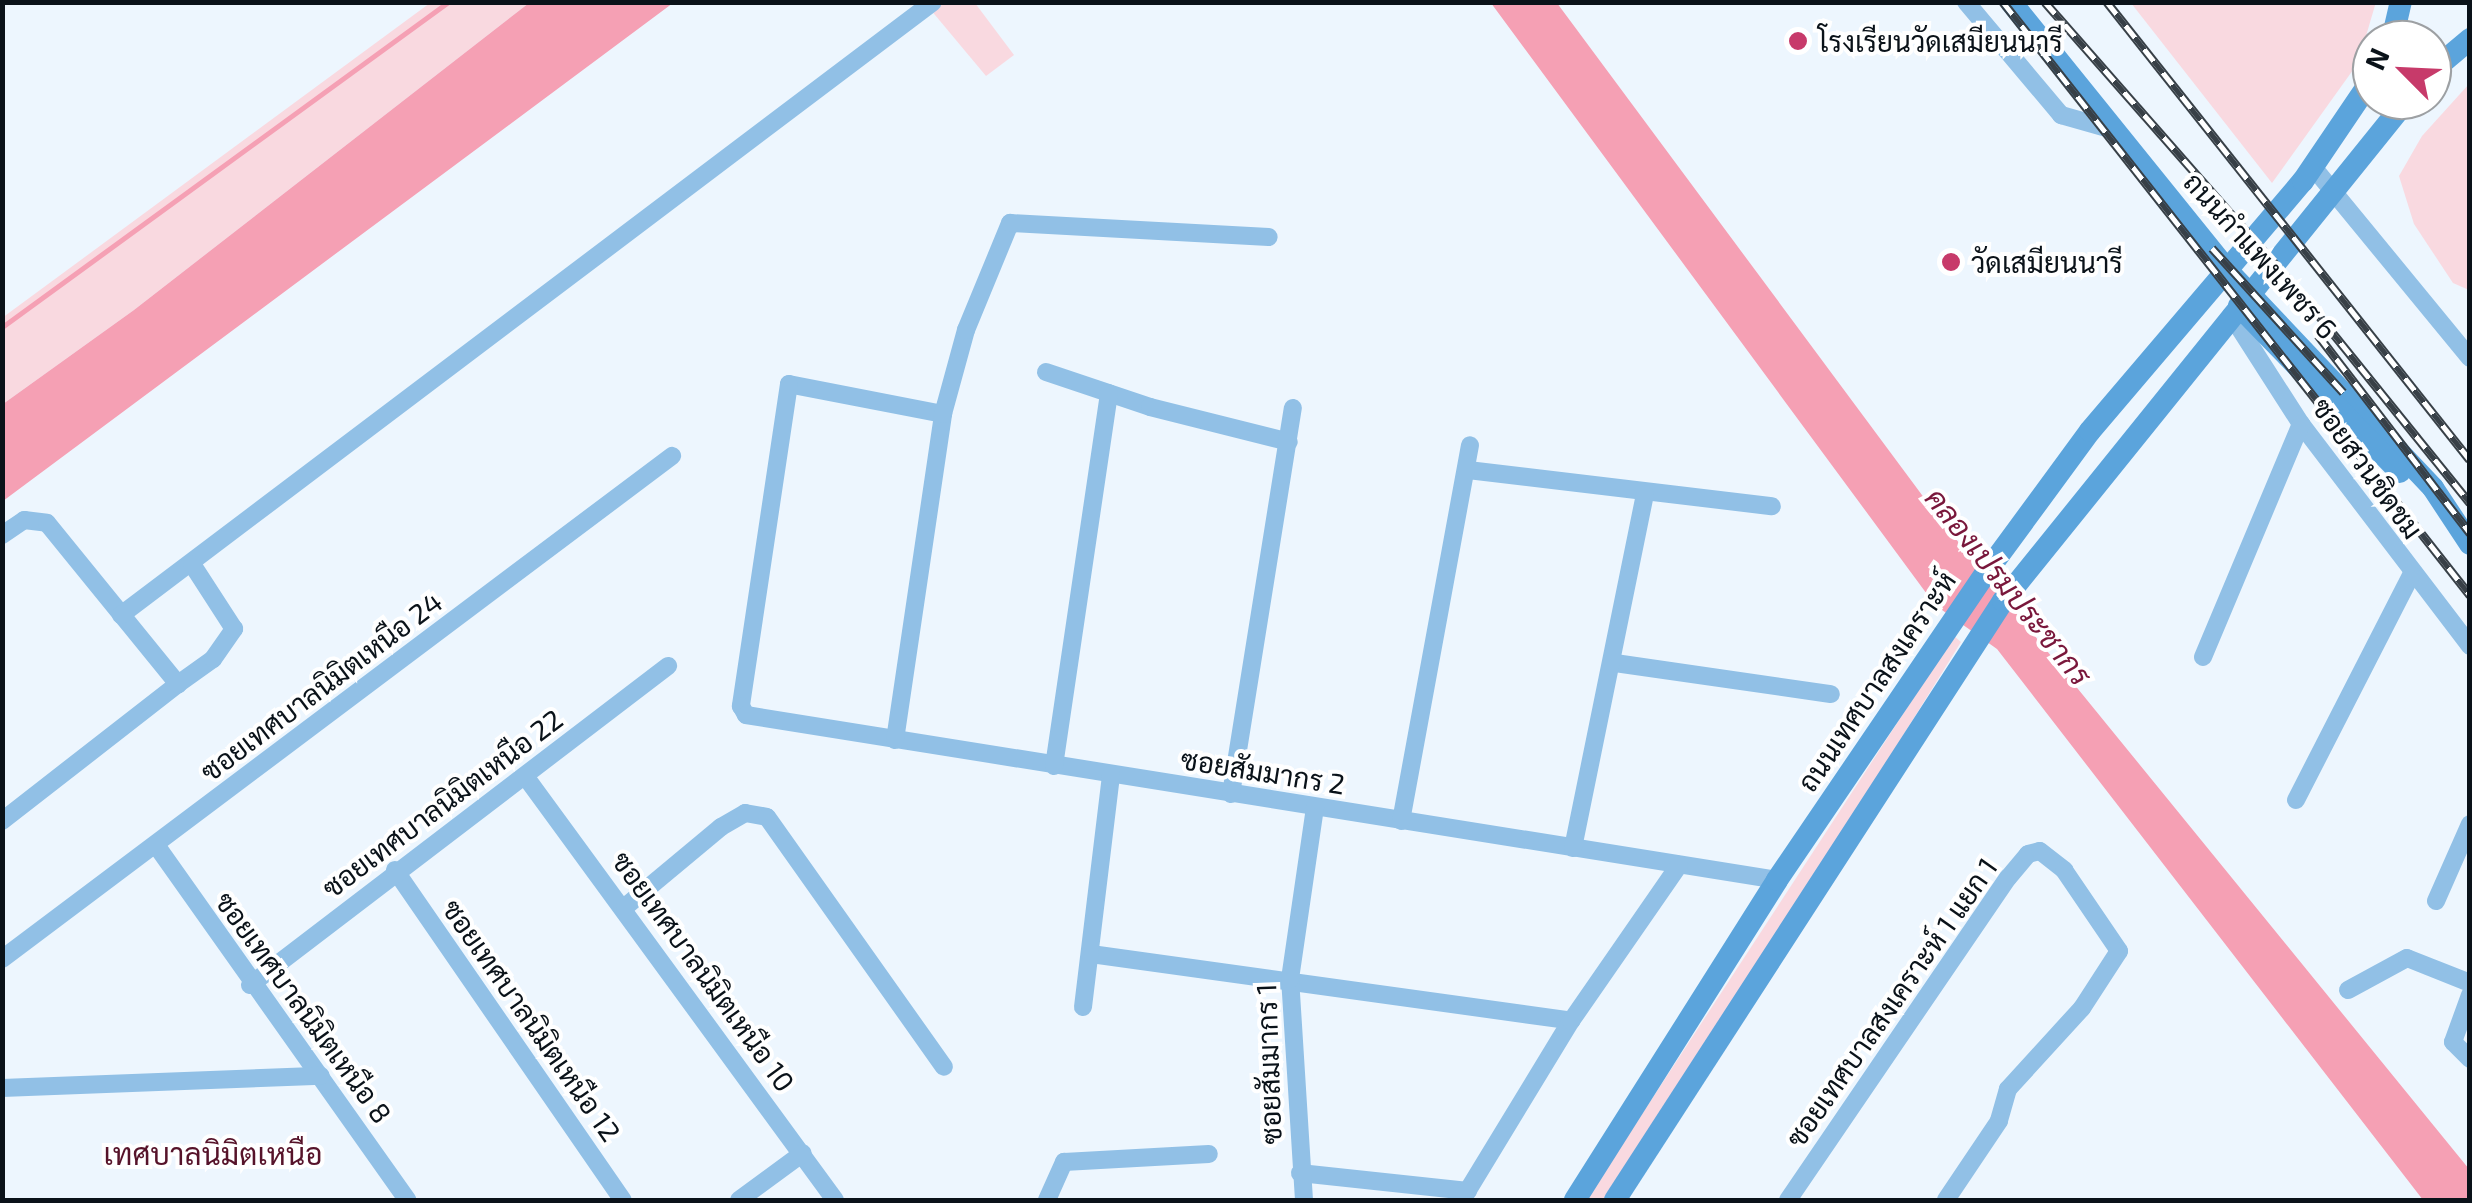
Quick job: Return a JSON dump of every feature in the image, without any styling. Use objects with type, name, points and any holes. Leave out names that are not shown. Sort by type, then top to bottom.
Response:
[{"type":"street","points":[[121,615],[932,2]]},
{"type":"street","points":[[1966,2],[2061,114],[2114,130]]},
{"type":"street","name":"ถนนกำแพงเพชร 6","points":[[2012,2],[2228,270],[2239,305],[2376,421],[2434,488],[2470,546]]},
{"type":"street","name":"ถนนเทศบาลสงเคราะห์","points":[[1576,1200],[1777,880],[2046,488],[2314,167],[2352,109]]},
{"type":"street","points":[[1616,1200],[1923,725],[2075,505],[2391,120]]},
{"type":"street","points":[[2314,167],[2336,188],[2470,358]]},
{"type":"street","points":[[895,740],[943,414],[966,330],[1010,223],[1270,237]]},
{"type":"street","name":"ซอยสวนชิดชม","points":[[2239,305],[2301,424],[2411,575],[2470,646]]},
{"type":"street","points":[[1046,372],[1109,394],[1290,442]]},
{"type":"street","name":"ซอยสัมมากร 2","points":[[943,414],[789,384],[742,711],[1054,766],[1777,880]]},
{"type":"street","points":[[1054,766],[1109,394]]},
{"type":"street","points":[[1231,794],[1294,408]]},
{"type":"street","points":[[2203,658],[2301,424]]},
{"type":"street","points":[[1401,820],[1470,446]]},
{"type":"street","name":"ซอยเทศบาลนิมิตเหนือ 24","points":[[2,959],[672,456]]},
{"type":"street","points":[[1468,470],[1772,506]]},
{"type":"street","points":[[1573,848],[1615,663],[1646,494]]},
{"type":"street","points":[[2,534],[24,520],[47,522],[178,684]]},
{"type":"street","points":[[2,821],[213,659],[234,629],[192,564]]},
{"type":"street","points":[[2296,800],[2411,575]]},
{"type":"street","points":[[1615,663],[1831,694]]},
{"type":"street","name":"ซอยเทศบาลนิมิตเหนือ 22","points":[[250,985],[394,870],[526,776],[668,666]]},
{"type":"street","points":[[1083,1007],[1112,775]]},
{"type":"street","name":"ซอยเทศบาลนิมิตเหนือ 10","points":[[526,776],[835,1200]]},
{"type":"street","name":"ซอยสัมมากร 1","points":[[1304,1200],[1290,979],[1315,807]]},
{"type":"street","points":[[624,906],[721,827],[745,813],[767,817],[944,1066]]},
{"type":"street","points":[[2436,901],[2470,824]]},
{"type":"street","name":"ซอยเทศบาลนิมิตเหนือ 8","points":[[156,845],[250,985],[321,1076],[407,1200]]},
{"type":"street","name":"ซอยเทศบาลสงเคราะห์ 1 แยก 1","points":[[1788,1200],[2028,854],[2052,856],[2120,951],[2114,966],[2008,1089],[1999,1121],[1946,1200]]},
{"type":"street","points":[[1300,1173],[1465,1196],[1571,1021],[1678,865]]},
{"type":"street","name":"ซอยเทศบาลนิมิตเหนือ 12","points":[[394,870],[624,1200]]},
{"type":"street","points":[[1091,954],[1571,1021]]},
{"type":"street","points":[[2348,990],[2407,958],[2470,983]]},
{"type":"street","points":[[2470,994],[2453,1042],[2470,1059]]},
{"type":"street","points":[[2,1088],[321,1076]]},
{"type":"street","points":[[739,1200],[803,1153]]},
{"type":"street","points":[[1048,1200],[1064,1162],[1209,1154]]},
{"type":"shaded area","points":[[2376,2],[2371,20],[2352,20],[2352,71],[2272,183],[2131,3]]},
{"type":"shaded area","points":[[430,3],[529,3],[134,310],[3,404],[2,318]]},
{"type":"shaded area","points":[[529,3],[673,3],[3,501],[3,404],[134,310]]},
{"type":"shaded area","points":[[925,3],[975,3],[1014,55],[986,76]]},
{"type":"shaded area","points":[[1491,3],[1557,3],[1942,522],[2469,1169],[2469,1200],[2423,1200],[1997,649],[1935,605]]},
{"type":"shaded area","points":[[2469,84],[2469,290],[2453,283],[2414,224],[2399,176],[2422,136],[2436,120],[2452,120],[2452,103]]},
{"type":"shaded area","points":[[1954,636],[1961,642],[1816,876],[1603,1200],[1586,1200]]},
{"type":"waterway","points":[[2,327],[448,2]]},
{"type":"railway","points":[[2003,2],[2470,595]]},
{"type":"railway","points":[[2045,2],[2303,296],[2470,503]]},
{"type":"railway","points":[[2107,2],[2470,460]]},
{"type":"railway","points":[[2212,248],[2343,392]]},
{"type":"railway","points":[[2318,335],[2470,533]]},
{"type":"place","name":"โรงเรียนวัดเสมียนนารี","points":[[1798,41]]},
{"type":"place","name":"วัดเสมียนนารี","points":[[1951,262]]},
{"type":"district","name":"เทศบาลนิมิตเหนือ","points":[[213,1153]]},
{"type":"water label","name":"คลองเปรมประชากร","points":[[2009,586]]}]
